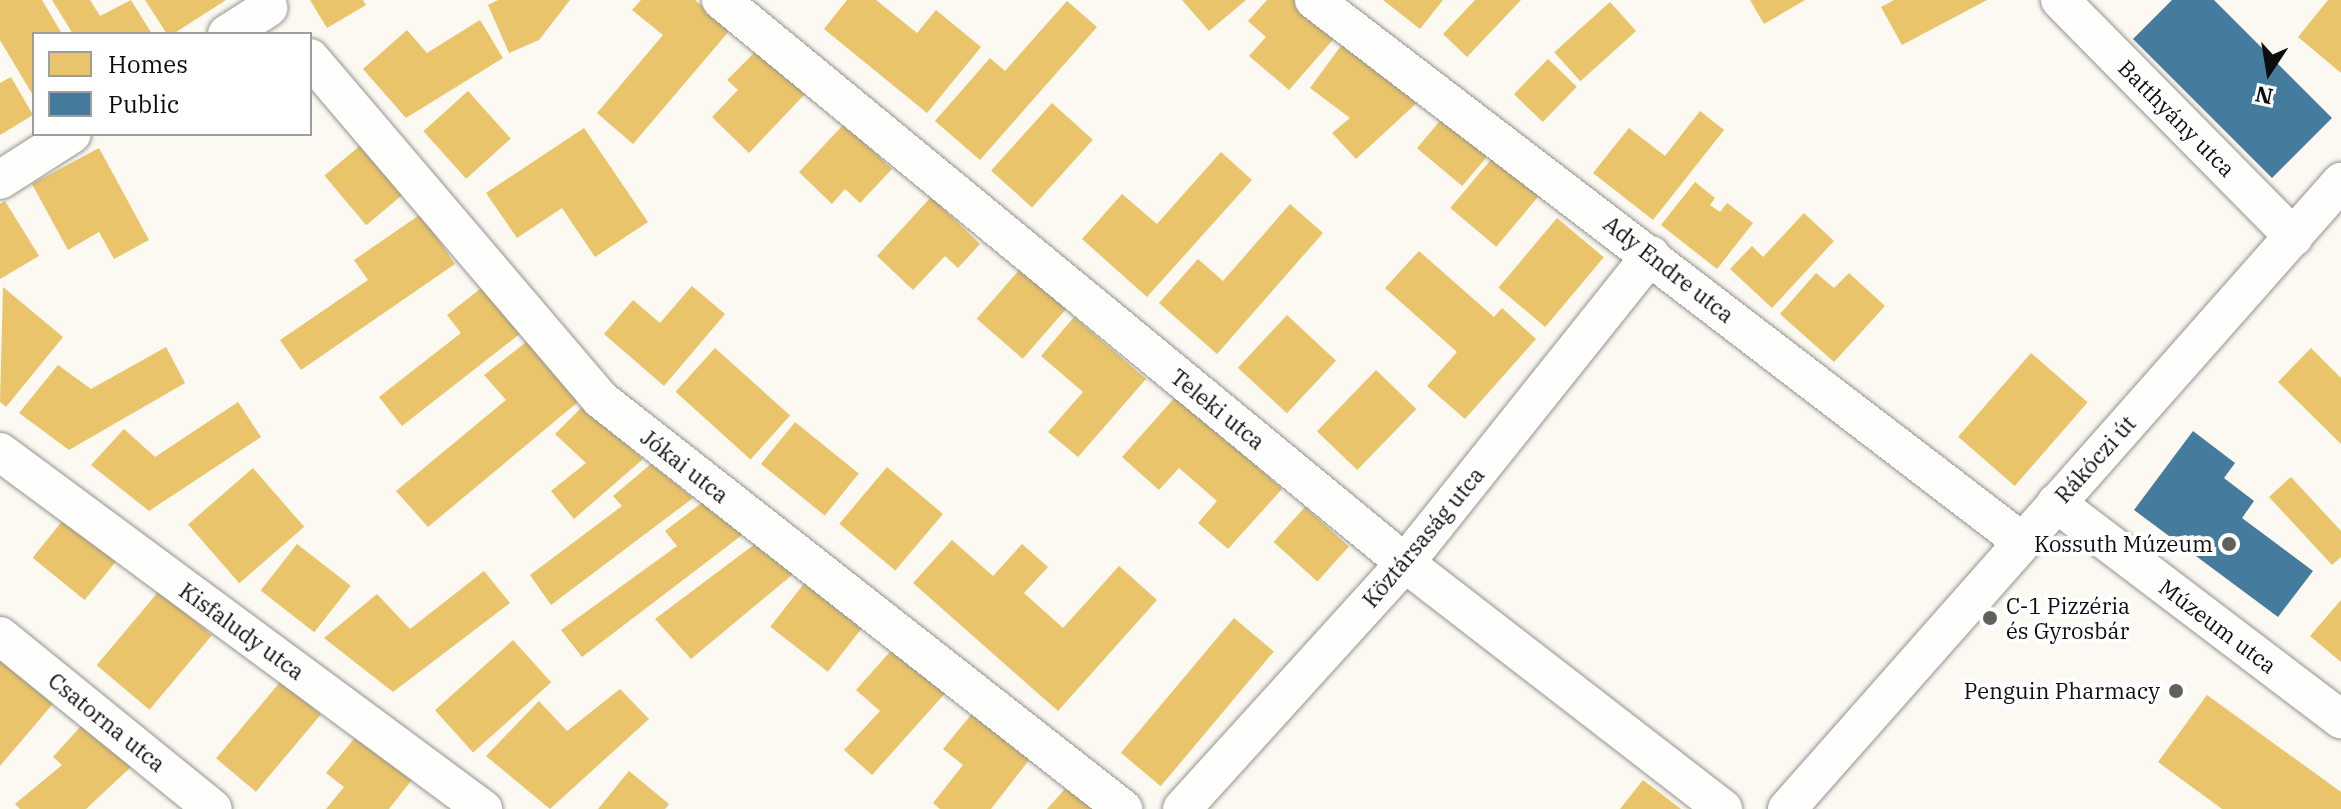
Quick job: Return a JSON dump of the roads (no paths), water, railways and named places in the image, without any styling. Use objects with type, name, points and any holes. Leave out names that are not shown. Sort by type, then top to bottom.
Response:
[{"type":"street","name":"Teleki utca","points":[[721,0],[1405,563],[1723,809]]},
{"type":"street","name":"Ady Endre utca","points":[[1314,0],[2021,541]]},
{"type":"street","name":"Batthyány utca","points":[[2060,0],[2294,237]]},
{"type":"street","points":[[232,32],[273,14]]},
{"type":"street","name":"Jókai utca","points":[[312,60],[600,399],[1123,809]]},
{"type":"street","points":[[0,180],[69,136]]},
{"type":"street","name":"Rákóczi út","points":[[1787,809],[2341,182]]},
{"type":"street","name":"Köztársaság utca","points":[[1182,809],[1405,563],[1651,255]]},
{"type":"street","name":"Kisfaludy utca","points":[[0,452],[483,809]]},
{"type":"street","name":"Múzeum utca","points":[[2056,503],[2341,719]]},
{"type":"street","name":"Csatorna utca","points":[[0,636],[213,809]]},
{"type":"place","name":"Kossuth Múzeum","points":[[2229,544]]},
{"type":"place","name":"C-1 Pizzéria és Gyrosbár","points":[[1990,618]]},
{"type":"place","name":"Penguin Pharmacy","points":[[2176,691]]}]
